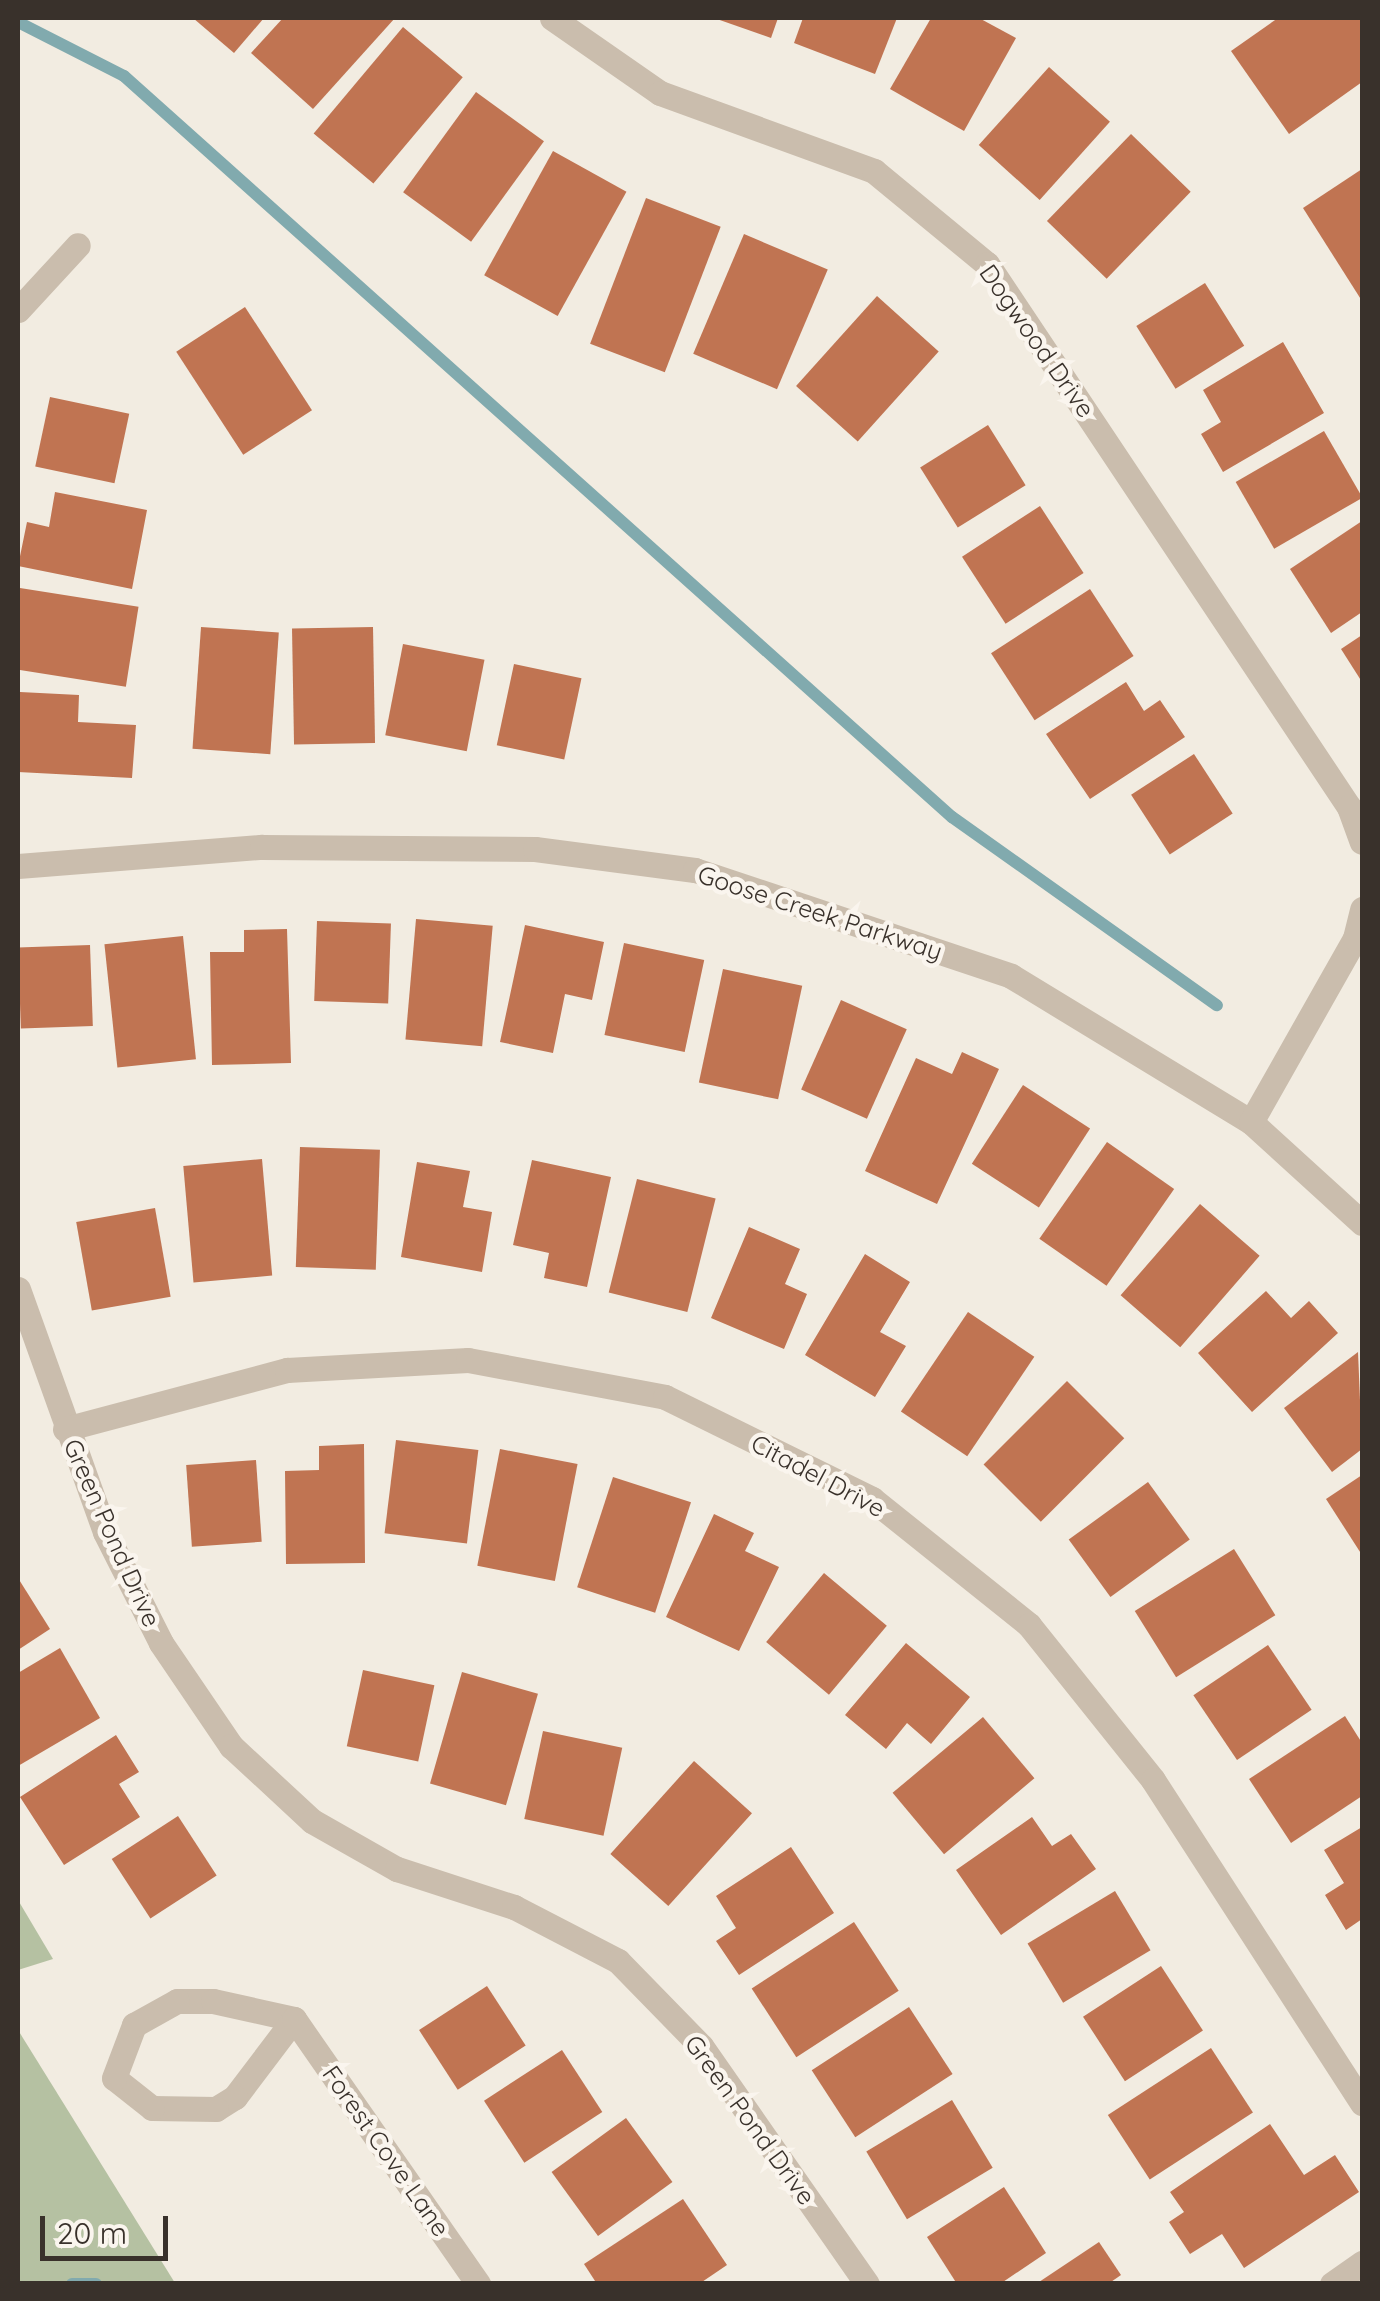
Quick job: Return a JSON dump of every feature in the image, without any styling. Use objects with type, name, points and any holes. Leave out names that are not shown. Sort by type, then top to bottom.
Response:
[{"type":"street","name":"Dogwood Drive","points":[[552,18],[660,93],[874,171],[987,264],[1349,807],[1362,842]]},
{"type":"street","points":[[18,310],[78,245]]},
{"type":"street","name":"Goose Creek Parkway","points":[[18,866],[281,847],[535,849],[696,870],[1011,976],[1252,1122],[1362,1223]]},
{"type":"street","points":[[1252,1122],[1356,938],[1362,909]]},
{"type":"street","name":"Green Pond Drive","points":[[18,1289],[65,1429],[161,1642],[231,1746],[312,1821],[397,1870],[514,1907],[618,1961],[701,2046],[867,2284]]},
{"type":"street","name":"Citadel Drive","points":[[65,1429],[287,1370],[468,1360],[665,1397],[872,1499],[1029,1626],[1152,1780],[1362,2103]]},
{"type":"street","points":[[177,2001],[294,2019],[216,2108],[152,2108],[114,2078],[134,2025],[177,2001]]},
{"type":"street","name":"Forest Cove Lane","points":[[294,2019],[478,2284]]},
{"type":"street","points":[[1332,2284],[1362,2263]]},
{"type":"green space","points":[[18,1900],[53,1959],[18,1970]]},
{"type":"green space","points":[[18,2030],[175,2283],[18,2283]]},
{"type":"building","points":[[193,18],[264,18],[234,53]]},
{"type":"building","points":[[283,18],[395,18],[313,109],[251,53]]},
{"type":"building","points":[[714,18],[778,18],[771,38]]},
{"type":"building","points":[[803,18],[897,18],[875,74],[794,43]]},
{"type":"building","points":[[931,18],[979,18],[1016,38],[964,131],[890,89]]},
{"type":"building","points":[[1278,18],[1362,18],[1362,82],[1289,134],[1231,51]]},
{"type":"building","points":[[403,27],[463,77],[373,184],[314,133]]},
{"type":"building","points":[[1049,67],[1110,122],[1040,200],[979,145]]},
{"type":"building","points":[[476,92],[544,141],[471,242],[403,192]]},
{"type":"building","points":[[1131,134],[1191,192],[1107,279],[1047,221]]},
{"type":"building","points":[[553,151],[626,192],[558,316],[484,275]]},
{"type":"building","points":[[1362,169],[1362,301],[1303,208]]},
{"type":"building","points":[[646,198],[721,227],[665,372],[590,344]]},
{"type":"building","points":[[744,234],[828,270],[777,389],[693,354]]},
{"type":"building","points":[[1205,283],[1244,346],[1176,389],[1136,326]]},
{"type":"building","points":[[877,296],[939,352],[858,441],[796,386]]},
{"type":"building","points":[[245,307],[312,410],[243,455],[176,352]]},
{"type":"building","points":[[1283,342],[1324,413],[1223,472],[1201,434],[1221,422],[1203,390]]},
{"type":"building","points":[[50,397],[129,414],[114,483],[35,466]]},
{"type":"building","points":[[988,425],[1026,485],[958,528],[920,467]]},
{"type":"building","points":[[1324,431],[1362,498],[1274,549],[1236,482]]},
{"type":"building","points":[[55,492],[147,510],[132,589],[18,566],[27,522],[49,527]]},
{"type":"building","points":[[1040,506],[1084,573],[1006,624],[962,557]]},
{"type":"building","points":[[1362,521],[1362,612],[1331,633],[1290,569]]},
{"type":"building","points":[[20,588],[139,607],[126,687],[18,670]]},
{"type":"building","points":[[1090,589],[1134,656],[1035,720],[991,653]]},
{"type":"building","points":[[201,627],[279,632],[270,754],[192,749]]},
{"type":"building","points":[[373,627],[375,743],[294,744],[292,628]]},
{"type":"building","points":[[1362,635],[1362,682],[1341,649]]},
{"type":"building","points":[[403,644],[484,660],[467,751],[385,735]]},
{"type":"building","points":[[514,664],[581,678],[564,760],[497,745]]},
{"type":"building","points":[[1126,682],[1144,711],[1160,700],[1185,737],[1090,799],[1046,734]]},
{"type":"building","points":[[20,692],[79,695],[78,722],[136,725],[132,778],[18,772]]},
{"type":"building","points":[[1194,754],[1233,814],[1170,854],[1131,795]]},
{"type":"building","points":[[416,919],[493,926],[482,1046],[405,1040]]},
{"type":"building","points":[[317,921],[391,924],[388,1004],[314,1001]]},
{"type":"building","points":[[525,925],[604,942],[592,1000],[565,994],[553,1053],[500,1042]]},
{"type":"building","points":[[287,929],[291,1063],[212,1065],[210,952],[244,952],[244,930]]},
{"type":"building","points":[[183,936],[196,1059],[117,1068],[104,944]]},
{"type":"building","points":[[624,943],[704,960],[685,1052],[604,1035]]},
{"type":"building","points":[[90,945],[93,1026],[21,1028],[18,948]]},
{"type":"building","points":[[723,969],[802,986],[778,1099],[699,1082]]},
{"type":"building","points":[[841,1000],[907,1029],[867,1119],[801,1090]]},
{"type":"building","points":[[962,1052],[999,1069],[937,1204],[865,1171],[916,1058],[952,1074]]},
{"type":"building","points":[[1023,1085],[1090,1129],[1039,1207],[972,1164]]},
{"type":"building","points":[[1107,1142],[1174,1189],[1106,1286],[1039,1239]]},
{"type":"building","points":[[300,1147],[380,1150],[376,1270],[296,1267]]},
{"type":"building","points":[[262,1159],[272,1276],[193,1282],[183,1166]]},
{"type":"building","points":[[532,1160],[611,1177],[587,1287],[544,1278],[549,1253],[513,1245]]},
{"type":"building","points":[[417,1162],[470,1171],[463,1207],[492,1212],[482,1272],[401,1257]]},
{"type":"building","points":[[637,1179],[716,1199],[687,1312],[609,1293]]},
{"type":"building","points":[[1200,1204],[1260,1256],[1180,1347],[1121,1295]]},
{"type":"building","points":[[155,1208],[171,1297],[92,1311],[76,1222]]},
{"type":"building","points":[[749,1227],[800,1249],[785,1284],[807,1294],[784,1349],[711,1318]]},
{"type":"building","points":[[865,1254],[910,1282],[880,1332],[906,1346],[875,1397],[805,1355]]},
{"type":"building","points":[[1266,1291],[1291,1318],[1309,1301],[1338,1333],[1252,1412],[1198,1353]]},
{"type":"building","points":[[968,1312],[1034,1357],[967,1456],[901,1411]]},
{"type":"building","points":[[1358,1352],[1362,1449],[1332,1472],[1284,1408]]},
{"type":"building","points":[[1067,1381],[1124,1438],[1041,1522],[984,1464]]},
{"type":"building","points":[[396,1440],[478,1450],[467,1543],[385,1533]]},
{"type":"building","points":[[364,1444],[365,1563],[286,1564],[285,1471],[319,1470],[319,1446]]},
{"type":"building","points":[[500,1449],[578,1464],[555,1581],[477,1566]]},
{"type":"building","points":[[256,1460],[262,1542],[192,1547],[186,1465]]},
{"type":"building","points":[[1362,1475],[1362,1555],[1326,1499]]},
{"type":"building","points":[[613,1477],[691,1502],[655,1613],[577,1587]]},
{"type":"building","points":[[1148,1482],[1190,1539],[1110,1597],[1069,1540]]},
{"type":"building","points":[[714,1514],[754,1533],[745,1551],[779,1567],[739,1651],[666,1617]]},
{"type":"building","points":[[1234,1549],[1275,1615],[1176,1677],[1135,1611]]},
{"type":"building","points":[[824,1573],[887,1626],[829,1695],[766,1642]]},
{"type":"building","points":[[18,1578],[50,1629],[18,1650]]},
{"type":"building","points":[[906,1643],[970,1697],[931,1744],[907,1723],[886,1749],[845,1715]]},
{"type":"building","points":[[1268,1645],[1312,1710],[1237,1760],[1193,1695]]},
{"type":"building","points":[[60,1648],[100,1718],[18,1766],[18,1673]]},
{"type":"building","points":[[363,1670],[434,1685],[418,1761],[347,1746]]},
{"type":"building","points":[[462,1672],[538,1694],[506,1805],[430,1784]]},
{"type":"building","points":[[1345,1716],[1362,1743],[1362,1796],[1291,1843],[1249,1779]]},
{"type":"building","points":[[983,1717],[1034,1778],[944,1854],[893,1793]]},
{"type":"building","points":[[543,1731],[622,1748],[604,1836],[524,1819]]},
{"type":"building","points":[[116,1735],[139,1772],[119,1784],[140,1817],[64,1865],[20,1797]]},
{"type":"building","points":[[694,1761],[752,1813],[668,1906],[610,1854]]},
{"type":"building","points":[[178,1816],[217,1876],[150,1919],[112,1859]]},
{"type":"building","points":[[1032,1817],[1052,1846],[1071,1834],[1096,1869],[1001,1935],[956,1870]]},
{"type":"building","points":[[1362,1827],[1362,1919],[1346,1930],[1325,1895],[1344,1883],[1324,1850]]},
{"type":"building","points":[[791,1847],[834,1913],[739,1975],[716,1941],[736,1928],[716,1896]]},
{"type":"building","points":[[1115,1891],[1151,1950],[1063,2003],[1028,1944]]},
{"type":"building","points":[[854,1922],[899,1991],[796,2057],[752,1988]]},
{"type":"building","points":[[1161,1966],[1203,2031],[1125,2081],[1083,2017]]},
{"type":"building","points":[[487,1986],[526,2046],[458,2090],[419,2030]]},
{"type":"building","points":[[909,2007],[953,2074],[855,2137],[812,2070]]},
{"type":"building","points":[[1211,2048],[1253,2113],[1150,2180],[1108,2115]]},
{"type":"building","points":[[562,2050],[602,2112],[524,2163],[484,2101]]},
{"type":"building","points":[[952,2100],[993,2168],[907,2219],[866,2152]]},
{"type":"building","points":[[626,2118],[672,2182],[598,2236],[552,2172]]},
{"type":"building","points":[[1270,2124],[1304,2175],[1335,2155],[1359,2192],[1244,2268],[1222,2234],[1190,2254],[1169,2222],[1184,2212],[1170,2192]]},
{"type":"building","points":[[1004,2187],[1046,2253],[1000,2284],[957,2284],[927,2237]]},
{"type":"building","points":[[683,2199],[727,2265],[699,2284],[597,2284],[584,2264]]},
{"type":"building","points":[[1099,2242],[1121,2275],[1108,2284],[1036,2284]]},
{"type":"waterway","points":[[18,22],[124,76],[952,817],[1217,1005]]},
{"type":"waterway","points":[[72,2284],[96,2284]]}]
